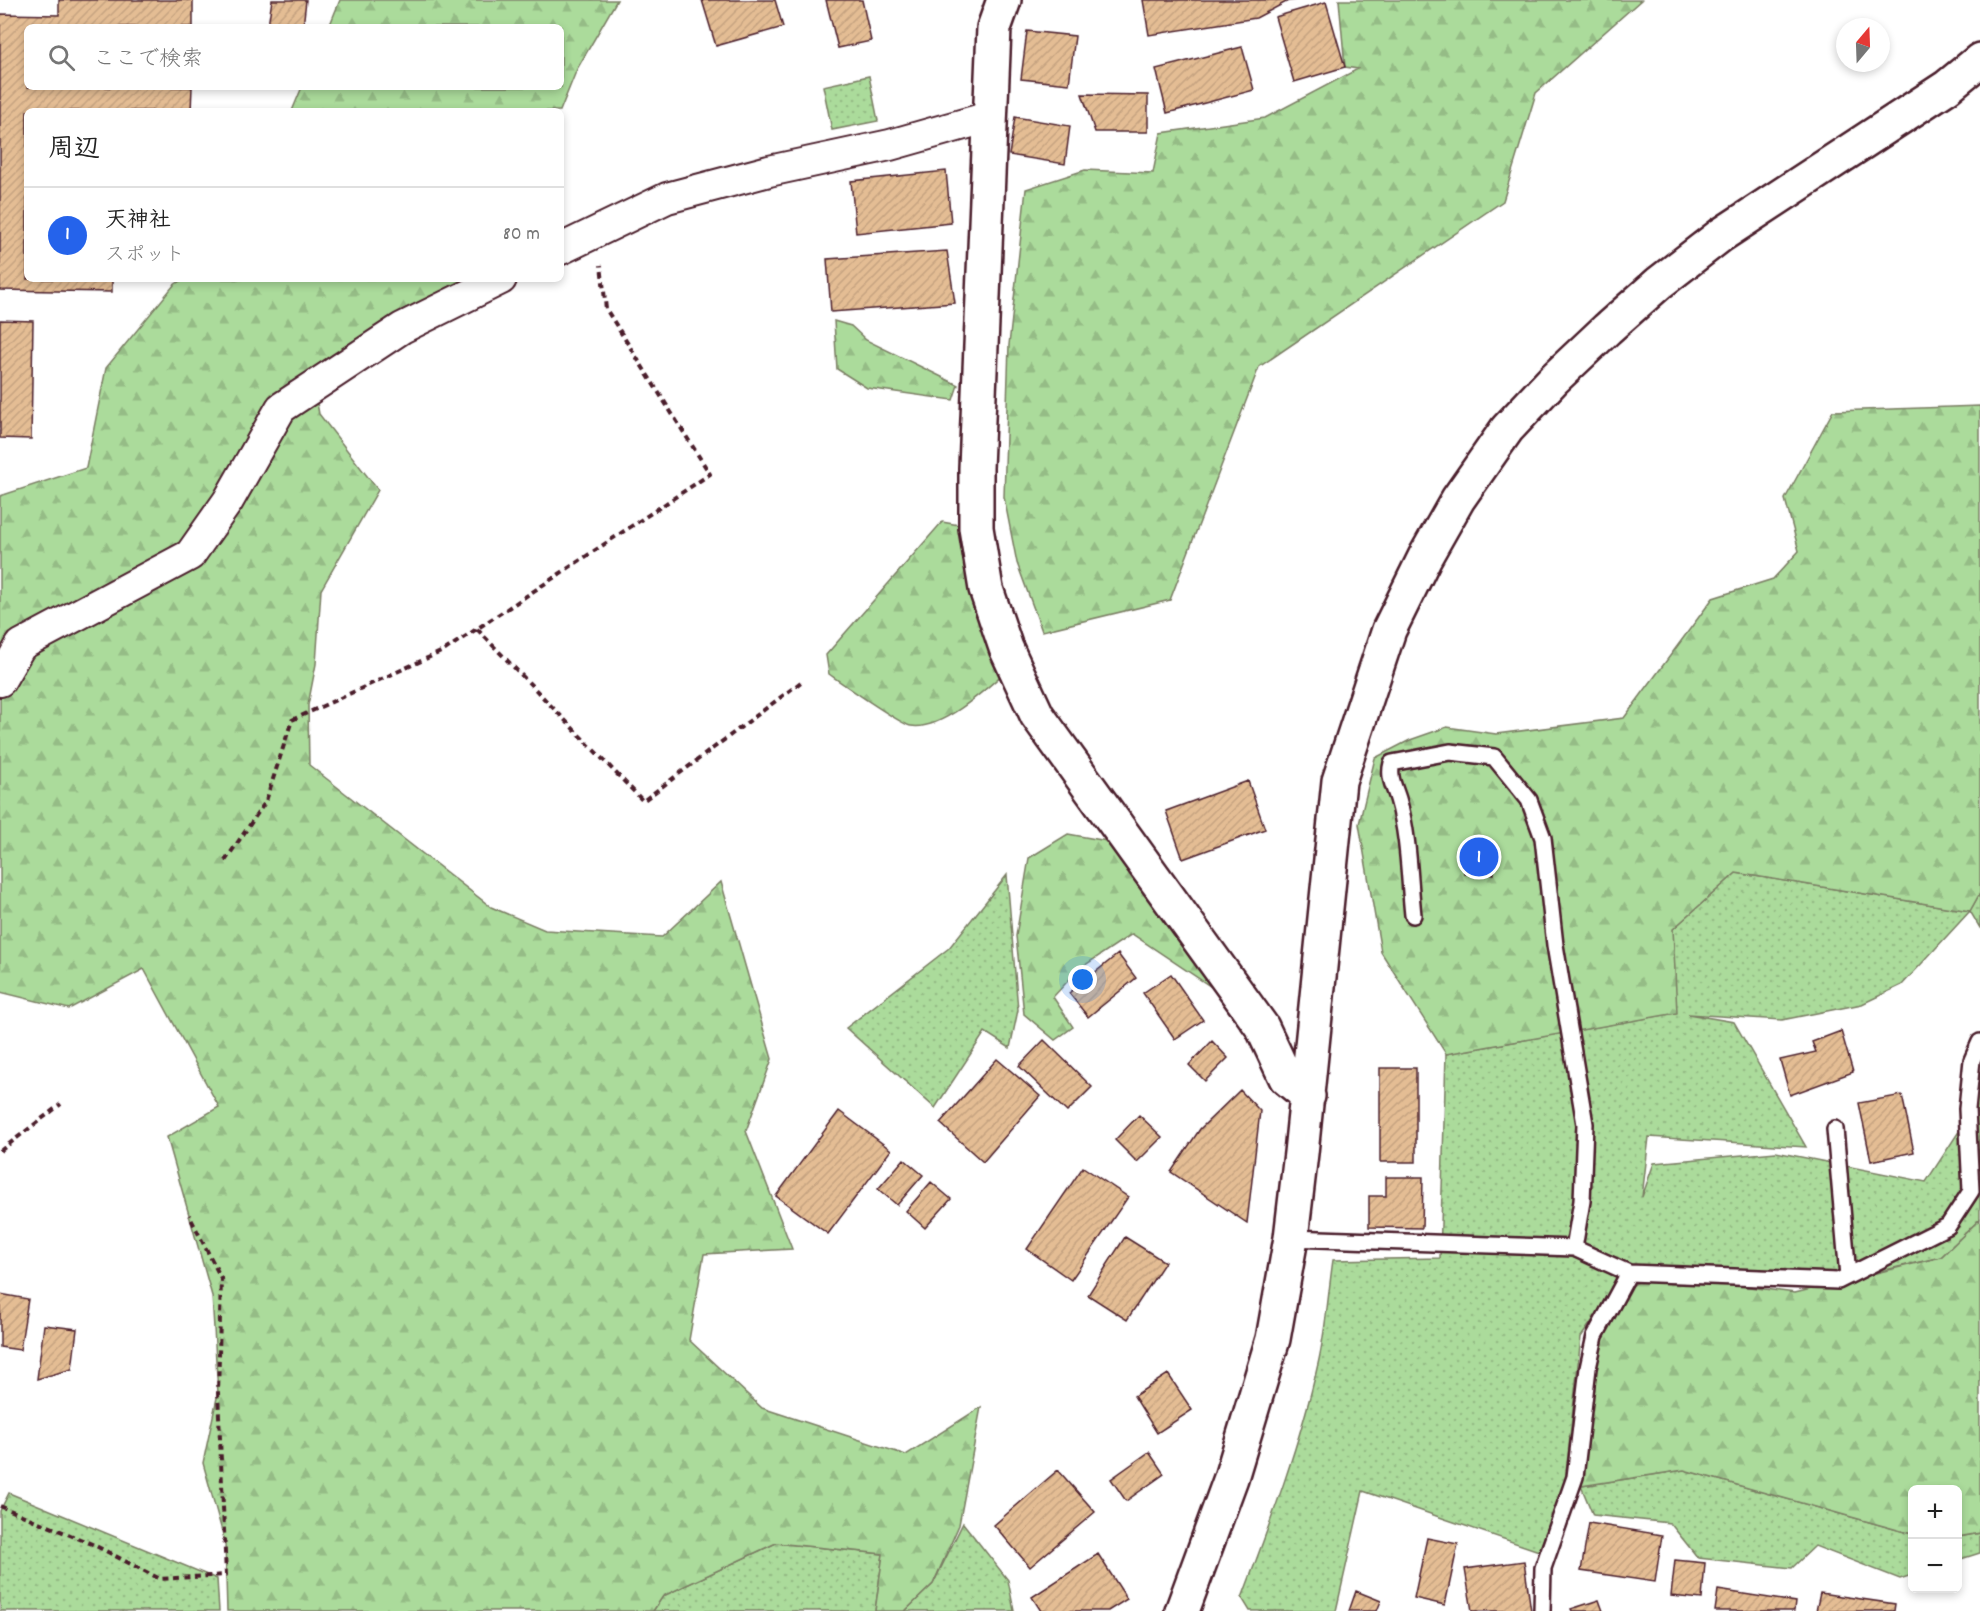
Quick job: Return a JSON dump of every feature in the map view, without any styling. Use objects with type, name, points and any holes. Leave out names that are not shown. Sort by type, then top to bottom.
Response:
[{"type":"street","points":[[1004,0],[994,28],[989,117],[976,516],[986,590],[1006,648],[1037,714],[1262,1027],[1286,1078],[1308,1096]]},
{"type":"street","points":[[1182,1611],[1255,1406],[1273,1339],[1291,1238],[1308,1096],[1339,781],[1389,630],[1458,499],[1508,429],[1554,379],[1659,283],[1721,236],[1947,87],[1980,60]]},
{"type":"street","points":[[564,248],[667,198],[769,171],[890,145],[989,117]]},
{"type":"street","points":[[0,681],[21,645],[190,555],[228,501],[281,408],[402,328],[495,282]]},
{"type":"lane","points":[[1413,915],[1406,843],[1399,801],[1389,773],[1392,764],[1450,752],[1494,757],[1529,800],[1543,838],[1555,945],[1574,1046],[1585,1124],[1582,1201],[1574,1248]]},
{"type":"lane","points":[[1291,1238],[1574,1248],[1629,1274],[1838,1281],[1948,1226],[1971,1191],[1967,1109],[1972,1060],[1980,1042]]},
{"type":"lane","points":[[1835,1129],[1848,1276]]},
{"type":"lane","points":[[1542,1611],[1543,1568],[1575,1477],[1588,1368],[1595,1336],[1629,1274]]},
{"type":"path","points":[[225,861],[266,801],[292,720],[445,650],[710,474],[606,309],[597,231]]},
{"type":"path","points":[[477,628],[643,801],[801,682]]},
{"type":"path","points":[[0,1151],[61,1104]]},
{"type":"path","points":[[0,1506],[92,1544],[160,1579],[226,1575],[218,1393],[221,1278],[189,1215]]},
{"type":"green space","points":[[340,0],[617,0],[577,69],[561,108],[293,108],[301,90],[564,90],[564,24],[330,24]]},
{"type":"green space","points":[[1339,0],[1641,0],[1536,93],[1503,201],[1259,367],[1170,600],[1042,631],[1017,563],[1004,497],[1009,345],[1026,189],[1085,170],[1153,173],[1161,133],[1265,118],[1358,69],[1345,67]]},
{"type":"green space","points":[[869,76],[878,121],[832,130],[823,86]]},
{"type":"green space","points":[[178,282],[485,282],[314,387],[319,414],[378,490],[321,590],[316,664],[308,705],[309,765],[491,907],[545,930],[662,937],[721,882],[772,1059],[746,1131],[792,1249],[704,1254],[689,1340],[762,1408],[906,1455],[981,1407],[959,1525],[933,1584],[905,1611],[875,1611],[883,1554],[776,1543],[663,1596],[653,1611],[227,1611],[225,1542],[203,1463],[218,1393],[212,1296],[167,1137],[219,1107],[144,969],[69,1009],[0,992],[0,496],[86,468],[106,368]]},
{"type":"green space","points":[[834,321],[851,326],[866,340],[958,385],[953,400],[867,388],[837,369]]},
{"type":"green space","points":[[1980,406],[1980,893],[1970,911],[1736,873],[1673,929],[1677,1013],[1446,1054],[1381,952],[1359,824],[1375,758],[1410,740],[1447,727],[1496,734],[1624,718],[1713,598],[1773,579],[1799,551],[1785,499],[1833,411]]},
{"type":"green space","points":[[942,522],[976,528],[1004,673],[948,716],[922,726],[911,726],[829,674],[826,655]]},
{"type":"green space","points":[[1068,834],[1107,841],[1219,981],[1216,990],[1132,934],[1079,969],[1053,997],[1073,1027],[1055,1040],[1024,1014],[1016,936],[1029,858]]},
{"type":"green space","points":[[1736,873],[1970,911],[1902,985],[1862,1004],[1782,1020],[1688,1014],[1734,1022],[1806,1147],[1649,1137],[1642,1197],[1654,1163],[1776,1152],[1926,1182],[1973,1110],[1980,1062],[1980,1219],[1941,1257],[1838,1281],[1630,1266],[1581,1337],[1565,1482],[1539,1551],[1363,1491],[1336,1611],[1250,1611],[1242,1598],[1284,1482],[1311,1394],[1323,1338],[1333,1260],[1440,1258],[1446,1054],[1676,1013],[1673,929]]},
{"type":"green space","points":[[1007,875],[1018,1010],[1010,1048],[985,1032],[935,1108],[846,1028],[949,948]]},
{"type":"green space","points":[[1980,893],[1980,928],[1970,911]]},
{"type":"green space","points":[[1980,1219],[1980,1533],[1962,1536],[1962,1485],[1908,1485],[1908,1533],[1684,1470],[1581,1486],[1588,1368],[1618,1295],[1650,1274],[1795,1293],[1941,1257]]},
{"type":"green space","points":[[1684,1470],[1908,1533],[1908,1576],[1900,1579],[1815,1546],[1792,1568],[1698,1558],[1670,1523],[1593,1515],[1581,1486]]},
{"type":"green space","points":[[9,1493],[217,1579],[219,1611],[0,1611],[0,1511]]},
{"type":"green space","points":[[963,1523],[1008,1580],[1014,1611],[905,1611],[933,1584]]},
{"type":"green space","points":[[1980,1533],[1980,1553],[1962,1559],[1962,1536]]},
{"type":"green space","points":[[776,1543],[883,1554],[875,1611],[653,1611],[663,1596]]},
{"type":"building","points":[[59,0],[193,0],[193,24],[24,24],[24,90],[192,90],[191,108],[24,108],[24,282],[112,282],[112,292],[0,290],[0,14],[59,15]]},
{"type":"building","points":[[272,0],[306,0],[303,24],[268,24]]},
{"type":"building","points":[[702,0],[775,0],[783,27],[716,46]]},
{"type":"building","points":[[826,0],[862,0],[871,41],[838,48]]},
{"type":"building","points":[[1143,0],[1298,0],[1288,1],[1256,18],[1149,35]]},
{"type":"building","points":[[1326,2],[1345,67],[1294,82],[1275,17]]},
{"type":"building","points":[[1027,31],[1075,36],[1069,84],[1021,79]]},
{"type":"building","points":[[1242,47],[1254,90],[1167,113],[1156,69]]},
{"type":"building","points":[[1082,94],[1148,95],[1148,132],[1095,132]]},
{"type":"building","points":[[1015,117],[1070,126],[1065,164],[1009,155]]},
{"type":"building","points":[[946,171],[951,223],[856,233],[851,181]]},
{"type":"building","points":[[947,251],[955,303],[831,312],[827,259]]},
{"type":"building","points":[[0,320],[33,321],[31,439],[0,438]]},
{"type":"building","points":[[1248,781],[1265,829],[1183,859],[1166,811]]},
{"type":"building","points":[[1465,841],[1492,841],[1494,874],[1464,873]]},
{"type":"building","points":[[1118,954],[1136,978],[1088,1017],[1069,993]]},
{"type":"building","points":[[1171,974],[1203,1020],[1175,1039],[1143,993]]},
{"type":"building","points":[[1841,1031],[1853,1072],[1790,1095],[1780,1060],[1816,1052],[1812,1042]]},
{"type":"building","points":[[1044,1040],[1092,1087],[1067,1112],[1019,1066]]},
{"type":"building","points":[[1212,1041],[1228,1058],[1205,1081],[1189,1065]]},
{"type":"building","points":[[997,1059],[1040,1096],[983,1162],[940,1123]]},
{"type":"building","points":[[1380,1068],[1416,1068],[1416,1162],[1380,1162]]},
{"type":"building","points":[[1240,1090],[1260,1111],[1247,1223],[1171,1172],[1200,1129]]},
{"type":"building","points":[[1902,1095],[1914,1152],[1871,1161],[1859,1103]]},
{"type":"building","points":[[839,1111],[891,1150],[828,1234],[776,1196]]},
{"type":"building","points":[[1139,1115],[1162,1137],[1137,1162],[1115,1140]]},
{"type":"building","points":[[904,1159],[923,1175],[897,1205],[878,1189]]},
{"type":"building","points":[[1083,1167],[1128,1197],[1071,1280],[1027,1249]]},
{"type":"building","points":[[1386,1177],[1423,1177],[1422,1228],[1369,1227],[1369,1196],[1386,1196]]},
{"type":"building","points":[[931,1182],[951,1199],[925,1228],[906,1211]]},
{"type":"building","points":[[1125,1237],[1165,1262],[1127,1320],[1088,1295]]},
{"type":"building","points":[[0,1294],[28,1299],[20,1350],[0,1347]]},
{"type":"building","points":[[44,1325],[77,1329],[72,1369],[37,1379]]},
{"type":"building","points":[[1168,1374],[1192,1410],[1157,1433],[1134,1396]]},
{"type":"building","points":[[1149,1452],[1164,1474],[1126,1501],[1111,1479]]},
{"type":"building","points":[[1058,1470],[1095,1512],[1030,1567],[994,1525]]},
{"type":"building","points":[[1589,1523],[1662,1535],[1655,1582],[1581,1571]]},
{"type":"building","points":[[1427,1538],[1458,1544],[1445,1605],[1414,1598]]},
{"type":"building","points":[[1098,1554],[1127,1599],[1108,1611],[1041,1611],[1032,1597]]},
{"type":"building","points":[[1675,1560],[1705,1563],[1702,1599],[1671,1596]]},
{"type":"building","points":[[1524,1561],[1531,1611],[1472,1611],[1465,1569]]},
{"type":"building","points":[[1718,1590],[1795,1602],[1794,1611],[1715,1611]]},
{"type":"building","points":[[1356,1591],[1381,1601],[1377,1611],[1349,1611]]},
{"type":"building","points":[[1820,1593],[1895,1604],[1894,1611],[1816,1611]]},
{"type":"building","points":[[1599,1600],[1603,1611],[1572,1611],[1571,1609]]},
{"type":"place","name":"天神社","points":[[1479,857]]}]
